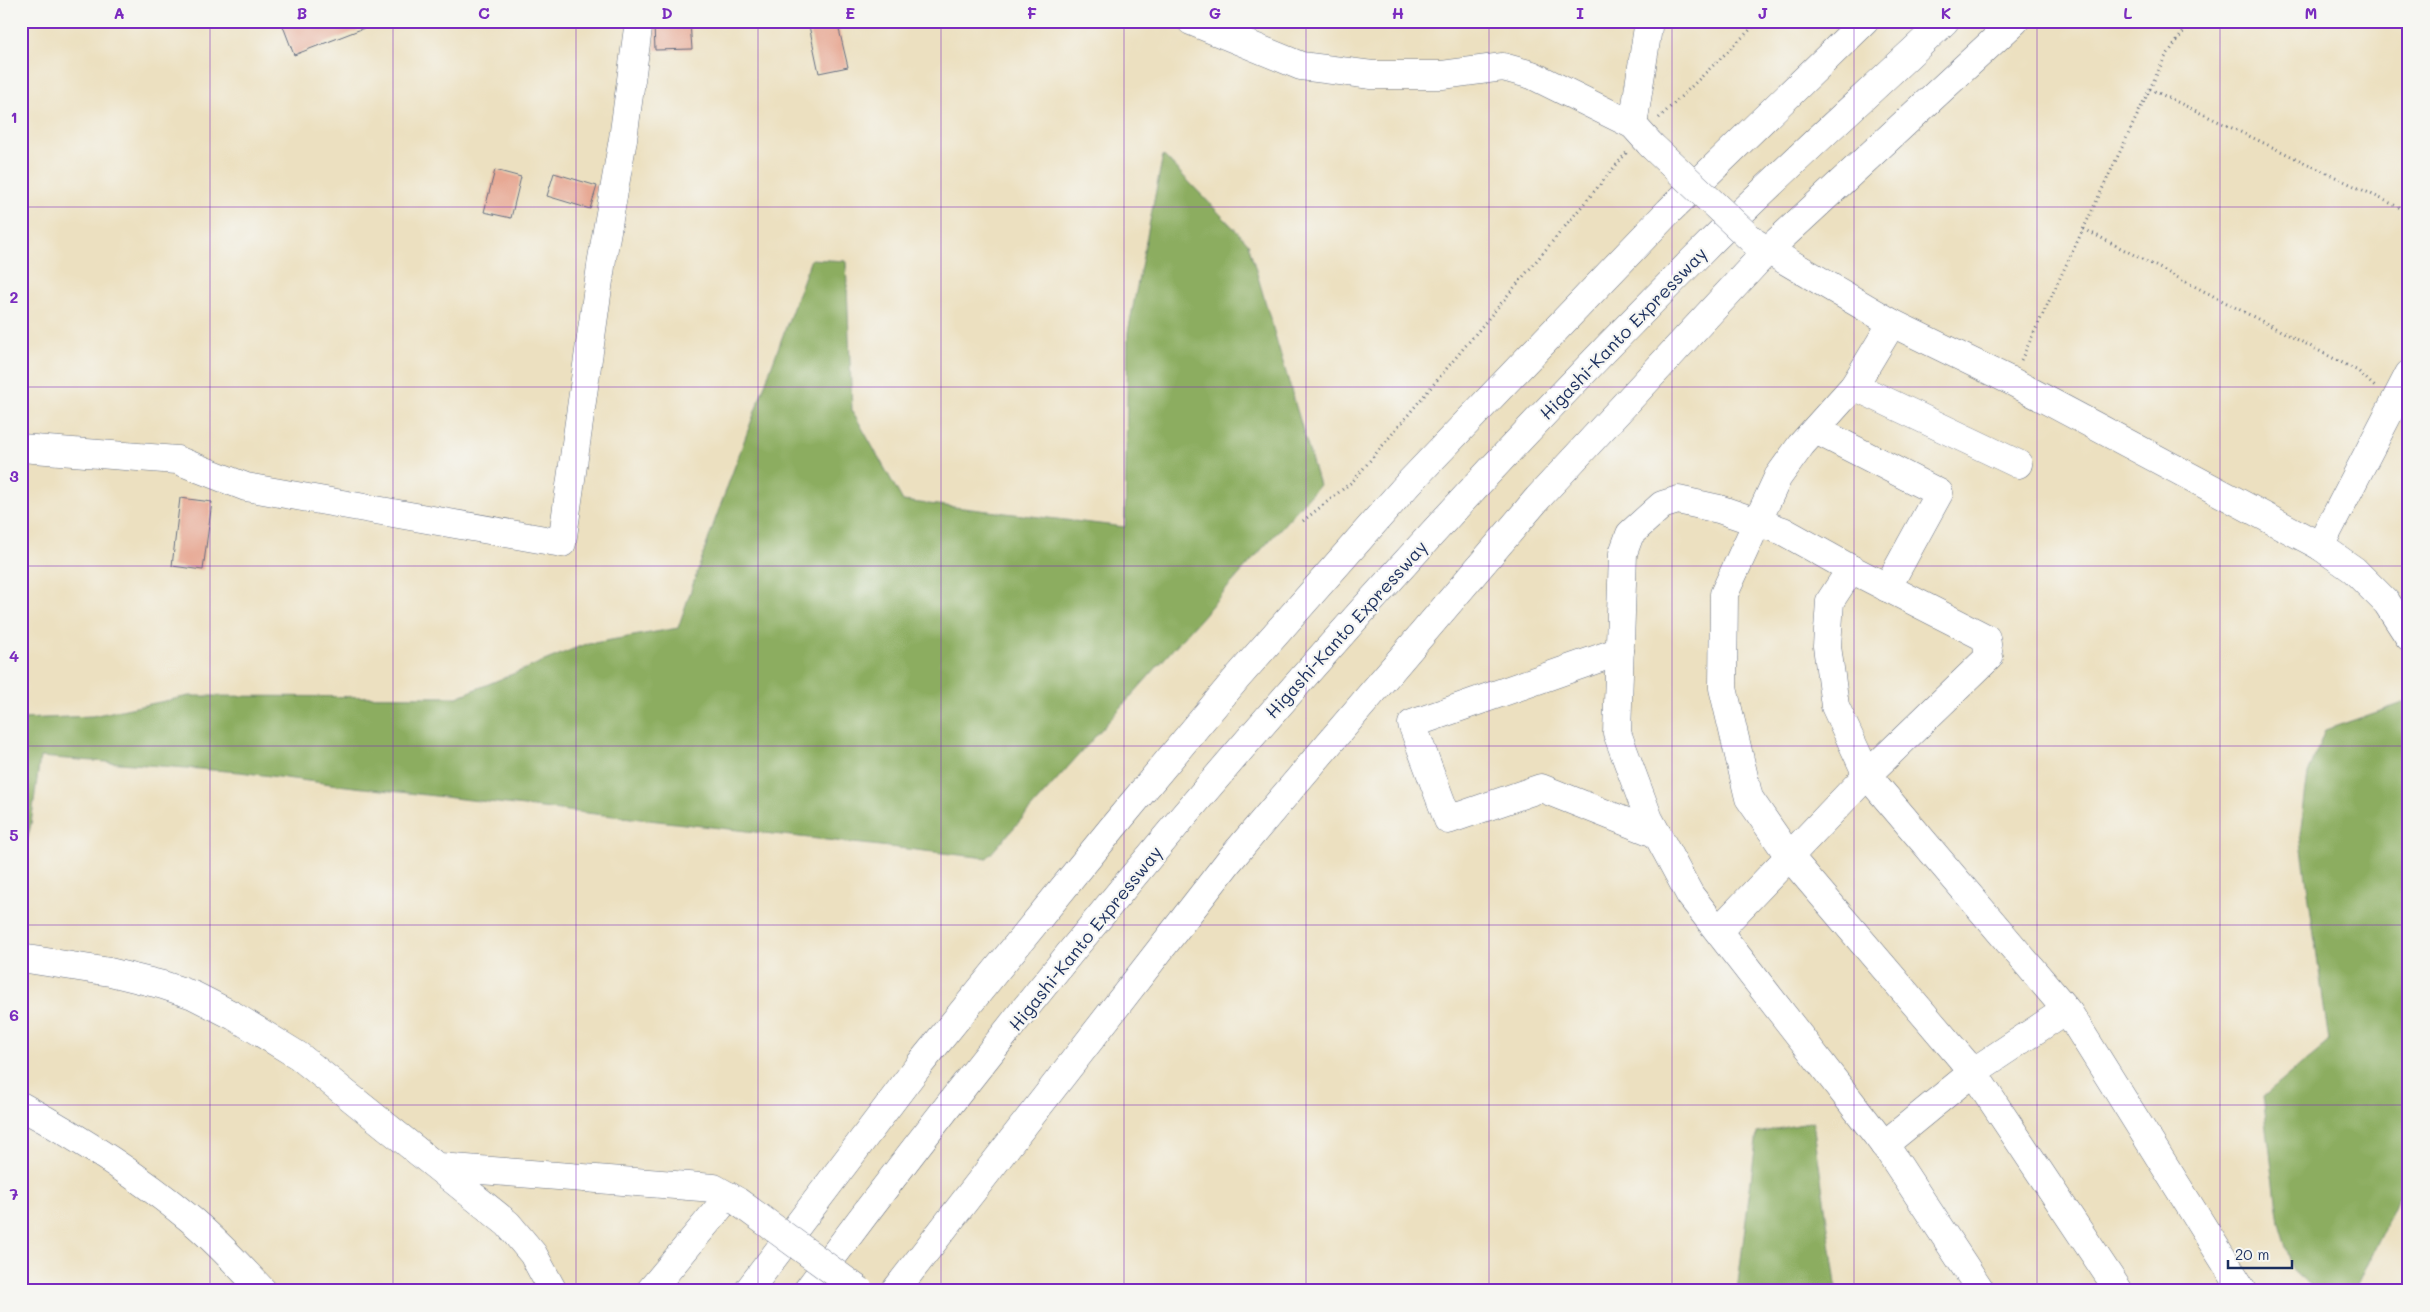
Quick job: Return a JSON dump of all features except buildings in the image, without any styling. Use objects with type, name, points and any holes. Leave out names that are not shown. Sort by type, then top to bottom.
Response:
[{"type":"main road","points":[[21,448],[177,460],[246,487],[562,542],[602,259],[623,139],[639,21]]},
{"type":"main road","points":[[1191,21],[1301,66],[1372,75],[1442,75],[1503,67],[1532,74],[1642,135],[1759,245],[1892,323],[2011,381],[2320,546],[2354,570],[2387,602],[2409,637]]},
{"type":"main road","points":[[1642,135],[1649,21]]},
{"type":"main road","points":[[748,1291],[920,1064],[1113,826],[1237,678],[1408,484],[1669,210],[1865,21]]},
{"type":"main road","name":"Higashi-Kanto Expressway","points":[[807,1291],[876,1198],[962,1090],[1147,860],[1276,705],[1448,514],[1704,249],[1945,21]]},
{"type":"main road","points":[[895,1291],[1235,853],[1538,498],[1759,245],[2015,21]]},
{"type":"main road","points":[[1892,323],[1854,386],[1801,445],[1778,477],[1756,520],[1724,594],[1723,688],[1749,798],[1789,856],[1972,1072],[2120,1291]]},
{"type":"main road","points":[[2320,546],[2409,374]]},
{"type":"main road","points":[[1854,386],[2018,464]]},
{"type":"main road","points":[[1816,430],[1939,493],[1887,588]]},
{"type":"main road","points":[[1719,930],[1866,775],[1989,656],[1986,638],[1851,570],[1783,531],[1756,520],[1719,509],[1678,500],[1662,505],[1642,522],[1630,534],[1623,553],[1617,733],[1649,819],[1690,895],[1884,1145],[1981,1291]]},
{"type":"main road","points":[[1851,570],[1830,601],[1828,646],[1835,706],[1866,775],[2066,1010],[2236,1288]]},
{"type":"main road","points":[[1620,652],[1412,724],[1448,820],[1541,788],[1657,834]]},
{"type":"main road","points":[[21,958],[110,972],[163,985],[193,995],[234,1016],[299,1056],[440,1167],[508,1224],[532,1254],[554,1291]]},
{"type":"main road","points":[[1884,1145],[1972,1072],[2066,1010]]},
{"type":"main road","points":[[831,1291],[962,1090]]},
{"type":"main road","points":[[21,1106],[109,1157],[155,1191],[191,1220],[263,1291]]},
{"type":"main road","points":[[440,1167],[714,1188],[733,1198],[860,1291]]},
{"type":"main road","points":[[650,1291],[733,1198]]},
{"type":"path","points":[[1303,521],[1353,481],[1642,135],[1759,21]]},
{"type":"path","points":[[2011,381],[2164,59],[2191,21]]},
{"type":"path","points":[[2150,89],[2409,212]]},
{"type":"path","points":[[2084,229],[2358,371],[2393,404]]},
{"type":"green space","points":[[1163,155],[1248,243],[1319,485],[987,858],[346,786],[240,772],[40,757],[31,824],[21,866],[21,719],[92,716],[189,696],[457,697],[583,645],[678,628],[715,520],[811,259],[846,261],[852,410],[903,501],[1125,527],[1128,332]]},
{"type":"green space","points":[[2409,701],[2409,1189],[2399,1197],[2355,1291],[2316,1291],[2293,1270],[2279,1223],[2263,1097],[2329,1042],[2300,835],[2308,774],[2325,730]]},
{"type":"green space","points":[[1813,1122],[1837,1291],[1737,1291],[1757,1133]]}]
